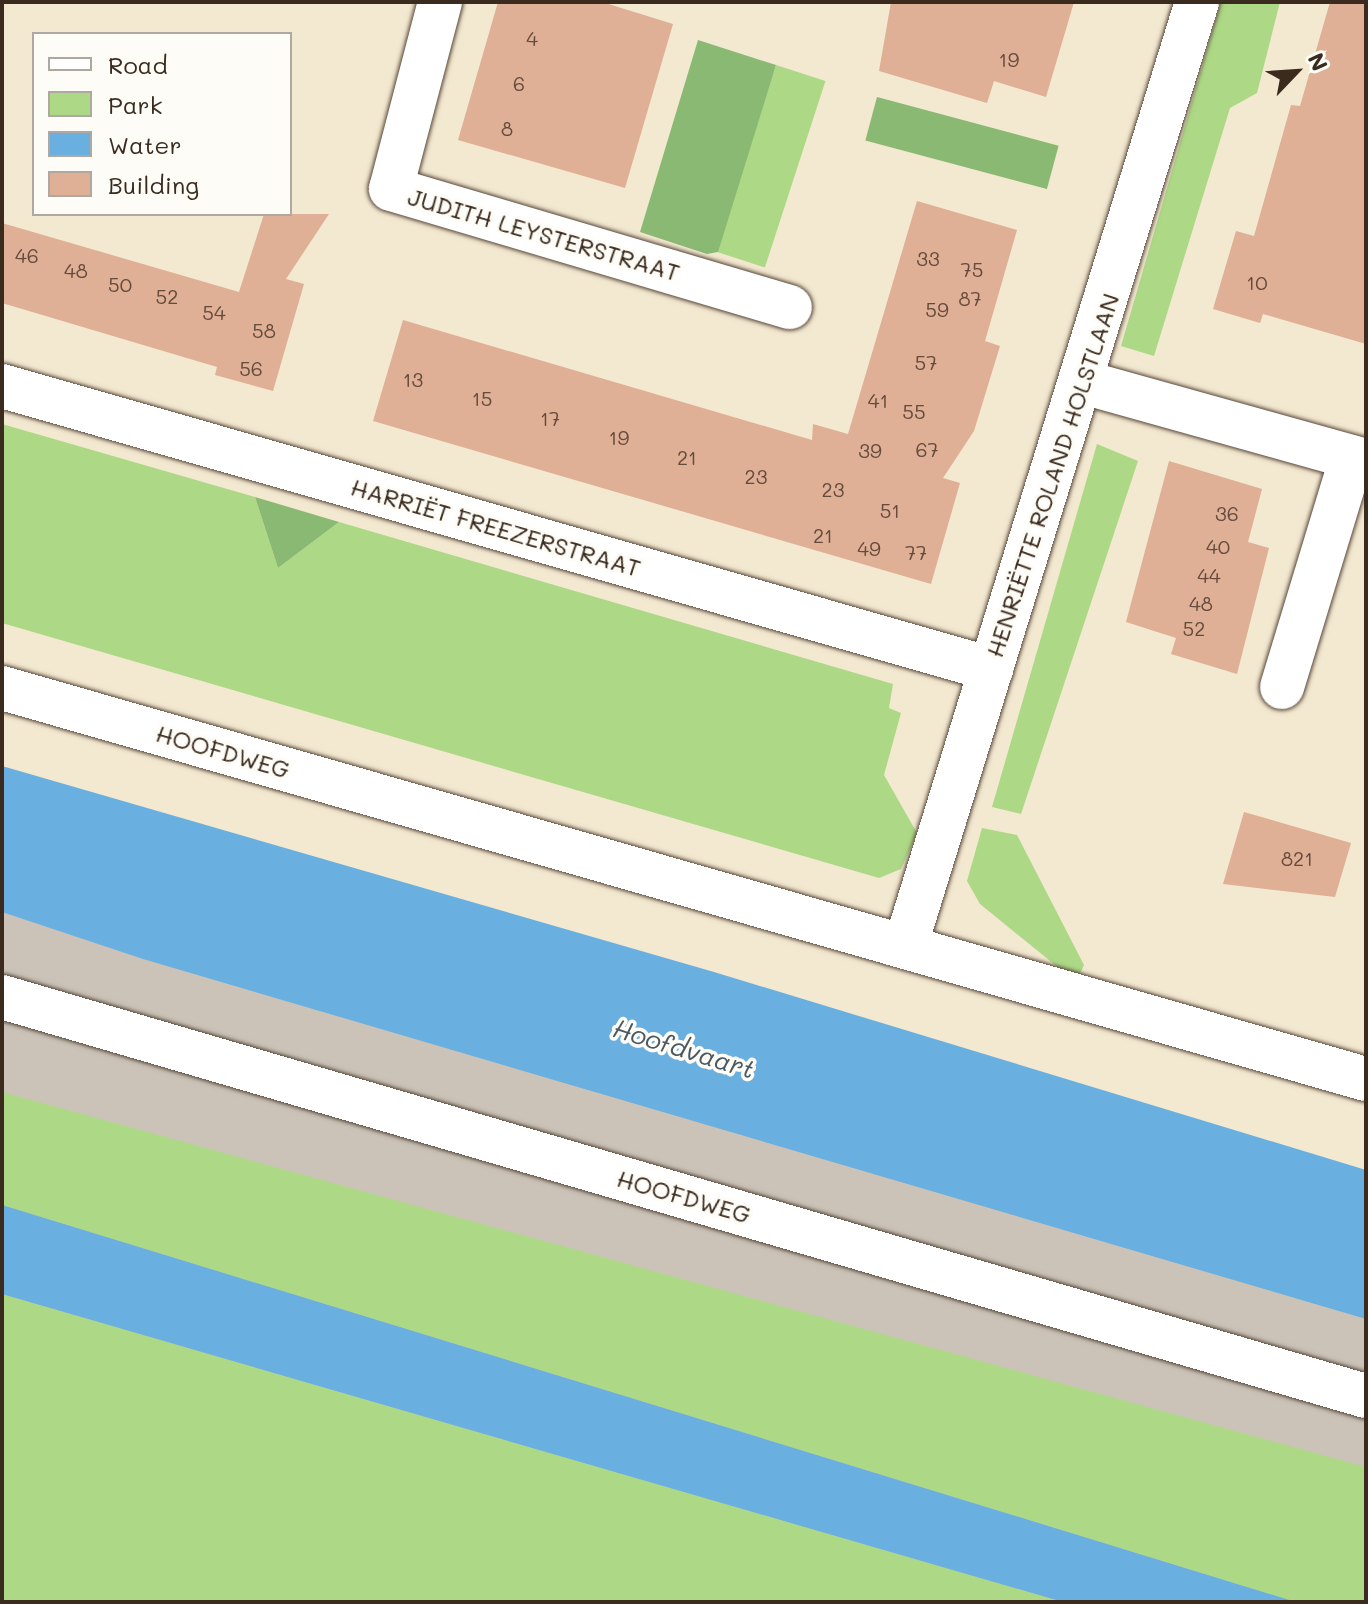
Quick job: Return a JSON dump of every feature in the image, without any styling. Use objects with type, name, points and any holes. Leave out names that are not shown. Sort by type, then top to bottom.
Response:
[{"type":"street","name":"JUDITH LEYSTERSTRAAT","points":[[440,2],[391,189],[790,307]]},
{"type":"street","name":"HENRIËTTE ROLAND HOLSTLAAN","points":[[905,947],[1083,382],[1197,2]]},
{"type":"street","points":[[1083,382],[1359,459],[1282,687]]},
{"type":"street","name":"HARRIËT FREEZERSTRAAT","points":[[2,386],[991,669]]},
{"type":"street","name":"HOOFDWEG","points":[[2,688],[1366,1079]]},
{"type":"street","name":"HOOFDWEG","points":[[2,997],[1366,1396]]},
{"type":"shaded area","points":[[2,843],[1366,1251],[1366,1602],[2,1602]]},
{"type":"green space","points":[[1221,2],[1280,2],[1257,93],[1230,108],[1154,356],[1121,346]]},
{"type":"green space","points":[[698,40],[776,65],[718,252],[707,254],[640,232]]},
{"type":"green space","points":[[776,65],[825,81],[765,267],[715,251]]},
{"type":"green space","points":[[877,97],[1059,146],[1047,189],[865,140]]},
{"type":"green space","points":[[2,424],[255,497],[278,568],[339,522],[893,684],[889,708],[901,713],[884,775],[917,833],[901,869],[879,878],[2,623]]},
{"type":"green space","points":[[1097,444],[1138,461],[1021,814],[992,807]]},
{"type":"green space","points":[[255,497],[339,522],[278,568]]},
{"type":"green space","points":[[982,828],[1017,835],[1084,965],[1076,982],[980,904],[967,881]]},
{"type":"green space","points":[[2,1092],[1366,1467],[1366,1602],[1296,1602],[2,1205]]},
{"type":"green space","points":[[2,1294],[1063,1602],[2,1602]]},
{"type":"water","name":"Hoofdvaart","points":[[2,766],[714,972],[1366,1170],[1366,1319],[143,959],[2,912]]},
{"type":"water","points":[[2,1205],[1296,1602],[1063,1602],[2,1294]]},
{"type":"building","points":[[498,2],[602,2],[673,24],[625,188],[458,140]]},
{"type":"building","points":[[891,2],[1074,2],[1046,97],[994,81],[987,103],[879,71]]},
{"type":"building","points":[[1330,2],[1366,2],[1366,344],[1263,314],[1260,323],[1213,309],[1236,231],[1254,236],[1291,105],[1300,106]]},
{"type":"building","points":[[917,201],[1017,230],[985,341],[1000,346],[974,431],[943,478],[960,483],[931,584],[373,421],[403,320],[812,440],[813,424],[848,434]]},
{"type":"building","points":[[329,214],[286,279],[304,284],[273,391],[215,375],[217,367],[2,303],[2,223],[239,292],[263,216]]},
{"type":"building","points":[[1169,461],[1262,489],[1248,542],[1269,548],[1237,674],[1171,654],[1176,638],[1126,622]]},
{"type":"building","points":[[1244,812],[1351,843],[1335,897],[1223,884]]}]
